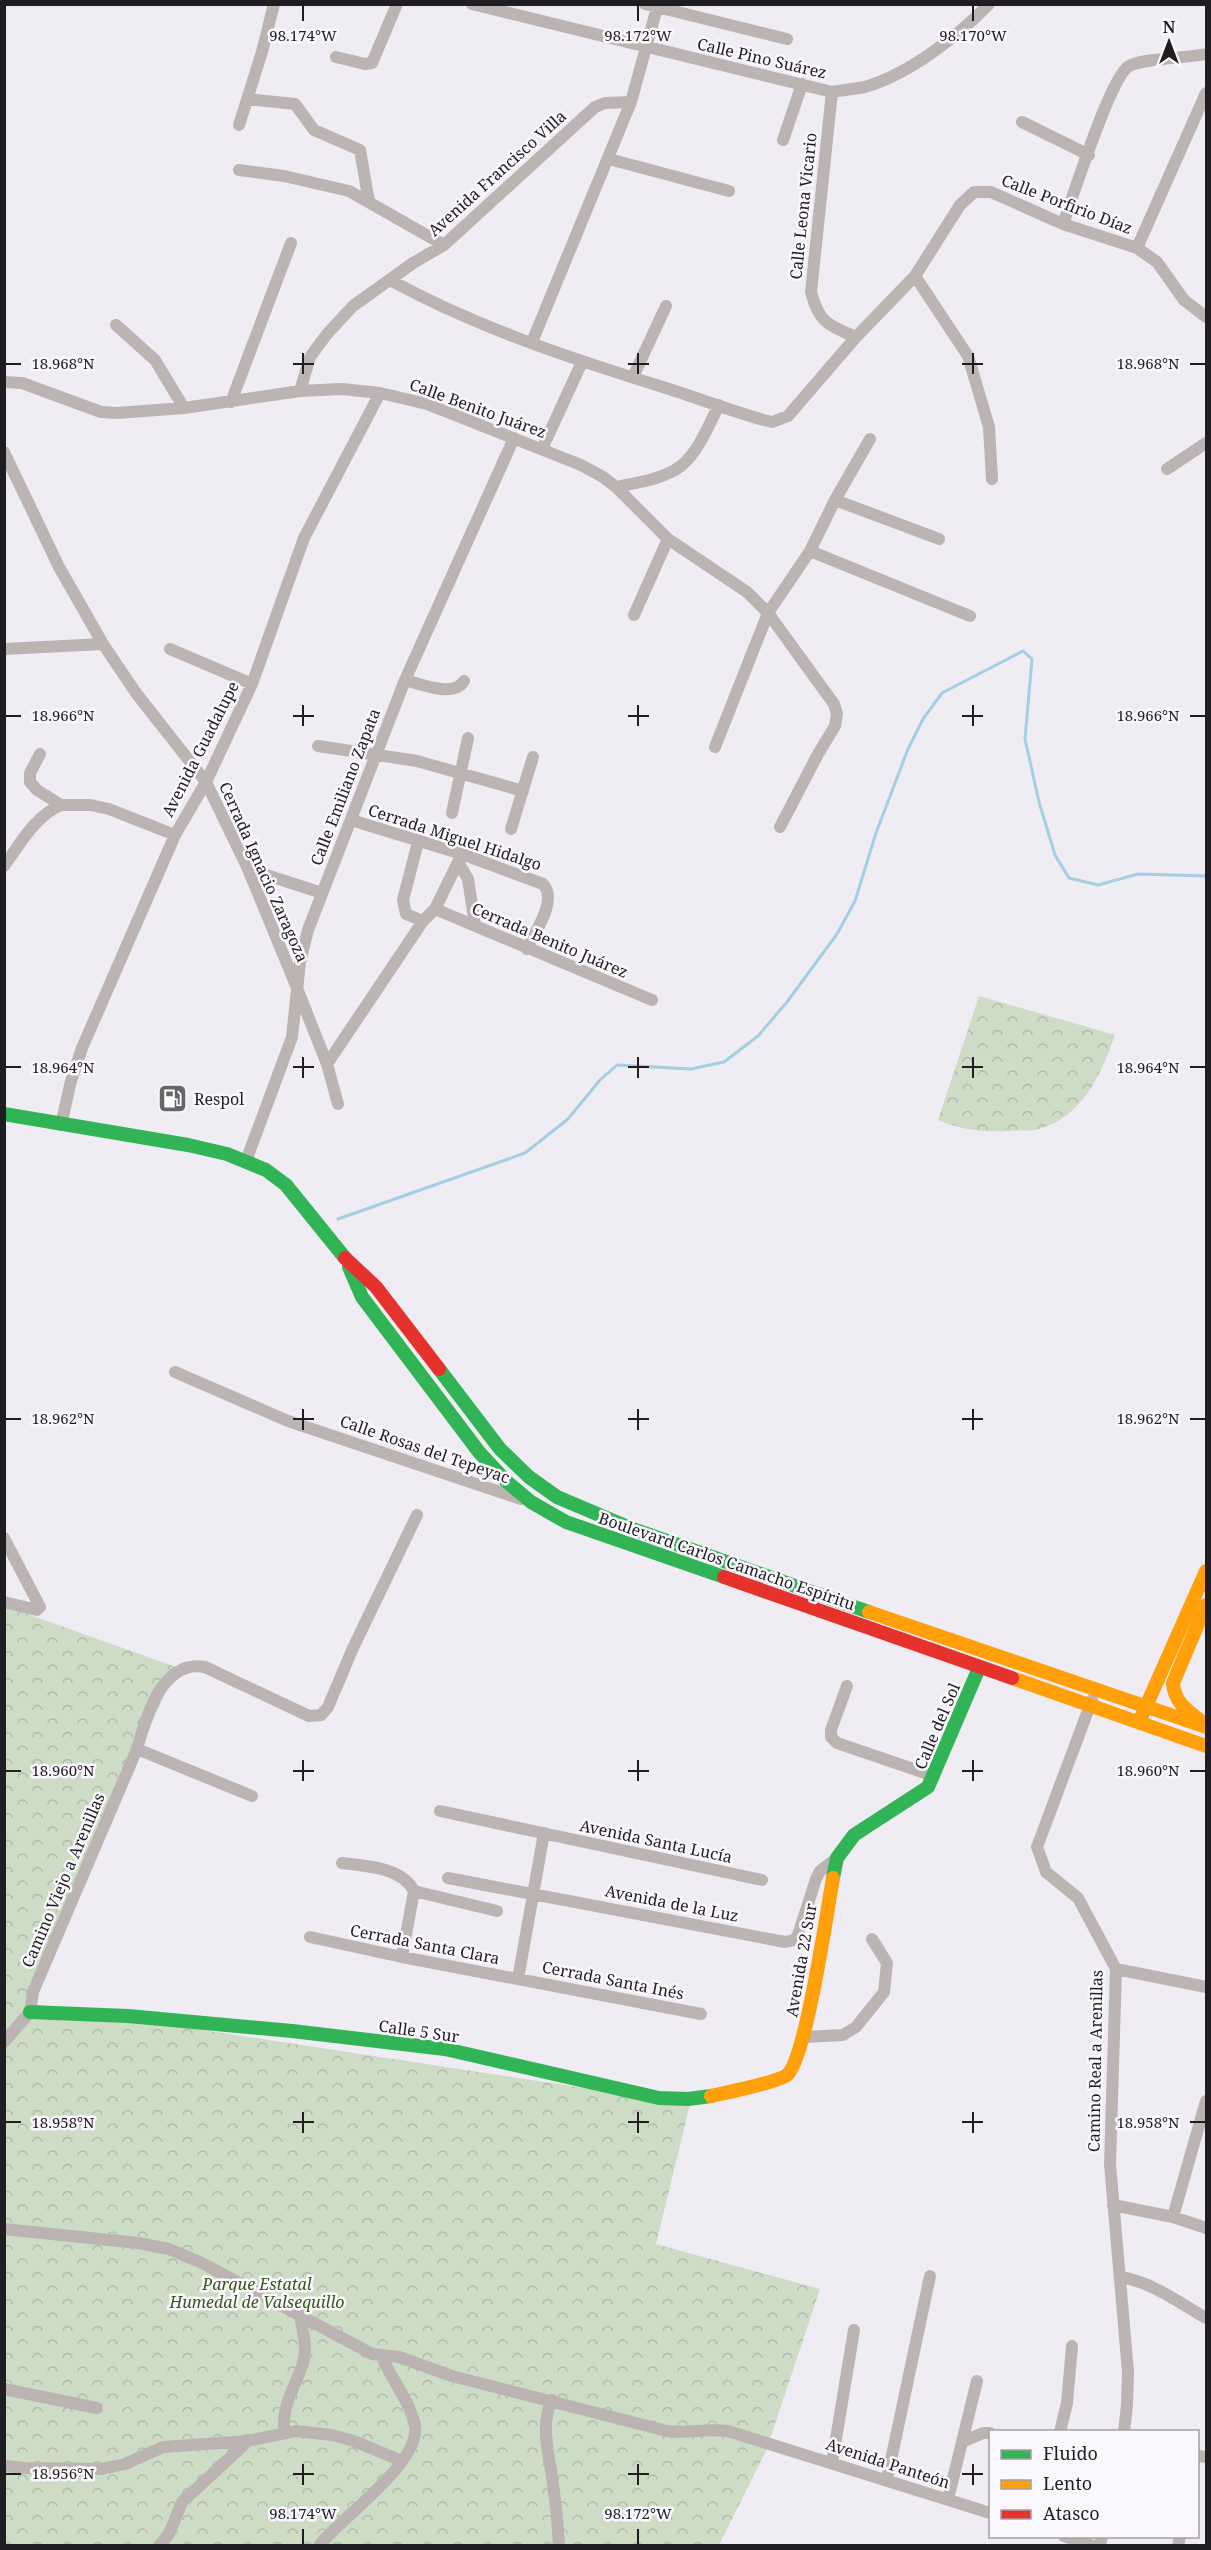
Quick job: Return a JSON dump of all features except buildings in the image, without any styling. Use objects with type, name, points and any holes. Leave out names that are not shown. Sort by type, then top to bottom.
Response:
[{"type":"main road","name":"Boulevard Carlos Camacho Espíritu","points":[[4,1114],[188,1144],[246,1161],[266,1170],[286,1185],[346,1259],[376,1287],[500,1449],[529,1477],[557,1497],[630,1528],[1144,1707],[1206,1726]]},
{"type":"main road","name":"Boulevard Carlos Camacho Espíritu","points":[[346,1259],[363,1297],[430,1389],[485,1459],[531,1502],[566,1522],[1089,1707],[1206,1746]]},
{"type":"main road","points":[[1139,1724],[1144,1707],[1206,1571]]},
{"type":"main road","points":[[1206,1605],[1173,1683],[1172,1691],[1175,1700],[1206,1726]]},
{"type":"main road","name":"Calle del Sol","points":[[837,1858],[842,1846],[856,1832],[916,1797],[928,1787],[979,1668]]},
{"type":"main road","points":[[1155,1684],[1172,1691]]},
{"type":"main road","name":"Avenida 22 Sur","points":[[794,2068],[804,2037],[837,1858]]},
{"type":"main road","name":"Calle 5 Sur","points":[[30,2012],[128,2016],[292,2031],[445,2049],[659,2098],[688,2099],[714,2095],[785,2077],[794,2068]]},
{"type":"street","points":[[238,125],[274,4]]},
{"type":"street","points":[[336,57],[365,64],[372,63],[397,4]]},
{"type":"street","name":"Calle Pino Suárez","points":[[472,4],[832,92],[864,87],[889,78],[954,37],[989,4]]},
{"type":"street","points":[[528,18],[531,4]]},
{"type":"street","points":[[532,342],[631,102],[646,48],[653,6],[787,39]]},
{"type":"street","points":[[1063,224],[1110,96],[1121,73],[1128,66],[1206,54]]},
{"type":"street","points":[[783,140],[802,84]]},
{"type":"street","name":"Calle Leona Vicario","points":[[832,92],[811,292],[818,315],[822,320],[856,337]]},
{"type":"street","points":[[1137,248],[1206,93]]},
{"type":"street","points":[[247,99],[295,104],[314,130],[360,150],[369,202]]},
{"type":"street","name":"Avenida Francisco Villa","points":[[300,391],[310,357],[316,346],[353,306],[444,245],[595,106],[605,103],[631,102]]},
{"type":"street","points":[[1022,122],[1089,155]]},
{"type":"street","points":[[609,159],[729,191]]},
{"type":"street","points":[[239,170],[329,185],[349,191],[444,245]]},
{"type":"street","name":"Calle Porfirio Díaz","points":[[719,405],[778,422],[788,416],[856,337],[915,276],[960,205],[974,192],[991,192],[1063,224],[1137,248],[1156,262],[1184,300],[1206,317]]},
{"type":"street","points":[[231,402],[291,243]]},
{"type":"street","points":[[915,276],[969,356],[988,427],[992,479]]},
{"type":"street","points":[[390,280],[458,316],[582,362],[719,405],[696,447],[676,469],[660,477],[616,487]]},
{"type":"street","points":[[633,378],[666,306]]},
{"type":"street","points":[[116,325],[154,360],[184,408]]},
{"type":"street","points":[[542,448],[582,362]]},
{"type":"street","name":"Calle Benito Juárez","points":[[4,382],[32,386],[102,412],[184,408],[300,391],[342,389],[380,393],[427,404],[542,448],[603,477],[668,539],[747,591],[768,614],[830,697],[837,714],[835,726],[780,827]]},
{"type":"street","name":"Avenida Guadalupe","points":[[61,1125],[71,1081],[82,1048],[175,835],[206,783],[252,684],[304,538],[380,393]]},
{"type":"street","name":"Calle Emiliano Zapata","points":[[246,1161],[292,1037],[297,988],[308,930],[321,893],[405,680],[514,438]]},
{"type":"street","points":[[714,747],[768,614],[810,551],[835,500],[870,439]]},
{"type":"street","points":[[1167,469],[1206,443]]},
{"type":"street","name":"Cerrada Ignacio Zaragoza","points":[[4,452],[59,567],[103,644],[136,693],[206,783],[248,869],[297,988],[327,1064],[338,1104]]},
{"type":"street","points":[[835,500],[939,539]]},
{"type":"street","points":[[634,615],[668,539]]},
{"type":"street","points":[[810,551],[970,616]]},
{"type":"street","points":[[4,649],[103,644]]},
{"type":"street","points":[[170,649],[252,684]]},
{"type":"street","points":[[405,680],[446,689],[457,688],[464,681]]},
{"type":"street","points":[[452,813],[468,738]]},
{"type":"street","points":[[318,746],[417,761],[523,791]]},
{"type":"street","points":[[40,754],[30,773],[30,782],[61,805]]},
{"type":"street","points":[[511,829],[533,757]]},
{"type":"street","points":[[4,866],[9,851],[40,819],[61,805],[82,804],[109,809],[175,835]]},
{"type":"street","name":"Cerrada Miguel Hidalgo","points":[[351,820],[460,858],[538,881],[547,888],[548,902],[527,949]]},
{"type":"street","points":[[418,842],[403,900],[406,914],[423,921]]},
{"type":"street","points":[[327,1064],[423,921],[435,909],[460,858]]},
{"type":"street","points":[[460,858],[468,879],[475,925]]},
{"type":"street","points":[[248,869],[321,893]]},
{"type":"street","name":"Cerrada Benito Juárez","points":[[435,909],[652,1000]]},
{"type":"street","name":"Calle Rosas del Tepeyac","points":[[175,1372],[288,1421],[531,1502]]},
{"type":"street","name":"Camino Viejo a Arenillas","points":[[4,2042],[30,2012],[33,1992],[137,1749],[146,1717],[160,1690],[173,1674],[190,1666],[205,1667],[309,1716],[321,1715],[328,1707],[353,1648],[417,1515]]},
{"type":"street","points":[[4,1538],[40,1607],[37,1610],[4,1602]]},
{"type":"street","points":[[847,1686],[831,1737],[837,1743],[933,1776]]},
{"type":"street","name":"Camino Real a Arenillas","points":[[1095,1690],[1037,1847],[1046,1872],[1078,1898],[1116,1969],[1110,2164],[1128,2372],[1124,2430]]},
{"type":"street","points":[[137,1749],[252,1796]]},
{"type":"street","name":"Avenida Santa Lucía","points":[[440,1811],[762,1880]]},
{"type":"street","points":[[518,1979],[544,1833]]},
{"type":"street","name":"Avenida de la Luz","points":[[448,1878],[785,1942],[794,1940],[798,1935],[820,1871],[837,1858]]},
{"type":"street","points":[[342,1863],[400,1876],[410,1882],[414,1890],[402,1957]]},
{"type":"street","points":[[414,1890],[497,1911]]},
{"type":"street","name":"Cerrada Santa Clara","points":[[310,1937],[518,1979]]},
{"type":"street","points":[[804,2037],[843,2035],[856,2027],[884,1992],[887,1963],[872,1939]]},
{"type":"street","points":[[1116,1969],[1206,1987]]},
{"type":"street","name":"Cerrada Santa Inés","points":[[518,1979],[701,2014]]},
{"type":"street","points":[[1173,2217],[1206,2101]]},
{"type":"street","points":[[1113,2205],[1173,2217],[1206,2228]]},
{"type":"street","name":"Avenida Panteón","points":[[4,2229],[138,2243],[169,2249],[202,2263],[372,2354],[399,2357],[452,2376],[667,2431],[694,2433],[719,2430],[775,2444],[989,2513]]},
{"type":"street","points":[[887,2479],[930,2276]]},
{"type":"street","points":[[1120,2277],[1133,2278],[1206,2318]]},
{"type":"street","points":[[284,2432],[283,2418],[286,2401],[303,2362],[305,2347],[300,2315]]},
{"type":"street","points":[[832,2463],[854,2331]]},
{"type":"street","points":[[1060,2430],[1067,2403],[1072,2346]]},
{"type":"street","points":[[319,2546],[402,2461],[411,2447],[415,2429],[411,2412],[381,2355]]},
{"type":"street","points":[[948,2499],[977,2381]]},
{"type":"street","points":[[4,2389],[98,2408]]},
{"type":"street","points":[[552,2400],[547,2409],[545,2428],[554,2485],[559,2546]]},
{"type":"street","points":[[4,2466],[101,2469],[125,2464],[163,2447],[248,2441],[284,2432],[332,2435],[354,2441],[402,2461]]},
{"type":"street","points":[[962,2442],[983,2433],[989,2433]]},
{"type":"street","points":[[159,2546],[169,2534],[182,2502],[248,2441]]},
{"type":"street","points":[[1071,2538],[1093,2546]]},
{"type":"green space","points":[[979,996],[1115,1035],[1096,1080],[1077,1106],[1065,1117],[1035,1130],[1011,1131],[974,1130],[938,1120]]},
{"type":"green space","name":"Parque Estatal Humedal de Valsequillo","points":[[5,1606],[176,1667],[31,2004],[690,2104],[656,2244],[820,2289],[766,2451],[719,2545],[5,2546]]},
{"type":"waterway","points":[[338,1219],[525,1153],[568,1119],[600,1080],[617,1065],[691,1069],[724,1062],[758,1036],[787,1002],[837,934],[855,901],[876,833],[908,749],[923,719],[942,693],[1023,651],[1032,659],[1025,739],[1039,802],[1055,855],[1069,878],[1098,885],[1138,874],[1206,876]]},
{"type":"traffic: fast","points":[[4,1114],[188,1145],[227,1154],[266,1170],[286,1185],[345,1258]]},
{"type":"traffic: fast","points":[[349,1267],[362,1297],[479,1452],[506,1481],[531,1502],[566,1522],[724,1577]]},
{"type":"traffic: fast","points":[[439,1369],[500,1449],[529,1477],[557,1497],[630,1528],[869,1612]]},
{"type":"traffic: fast","points":[[833,1878],[837,1858],[854,1835],[928,1787],[979,1668]]},
{"type":"traffic: fast","points":[[30,2012],[128,2016],[292,2031],[445,2049],[659,2098],[688,2099],[711,2096]]},
{"type":"traffic: slow","points":[[1140,1720],[1206,1571]]},
{"type":"traffic: slow","points":[[1206,1605],[1173,1683],[1176,1697],[1189,1712],[1206,1725]]},
{"type":"traffic: slow","points":[[869,1612],[1206,1727]]},
{"type":"traffic: slow","points":[[1012,1678],[1206,1746]]},
{"type":"traffic: slow","points":[[711,2096],[782,2078],[787,2075],[794,2063],[808,2014],[833,1878]]},
{"type":"traffic: jam","points":[[345,1258],[376,1287],[439,1369]]},
{"type":"traffic: jam","points":[[724,1577],[1012,1678]]},
{"type":"place","name":"Respol","points":[[173,1099]]}]
